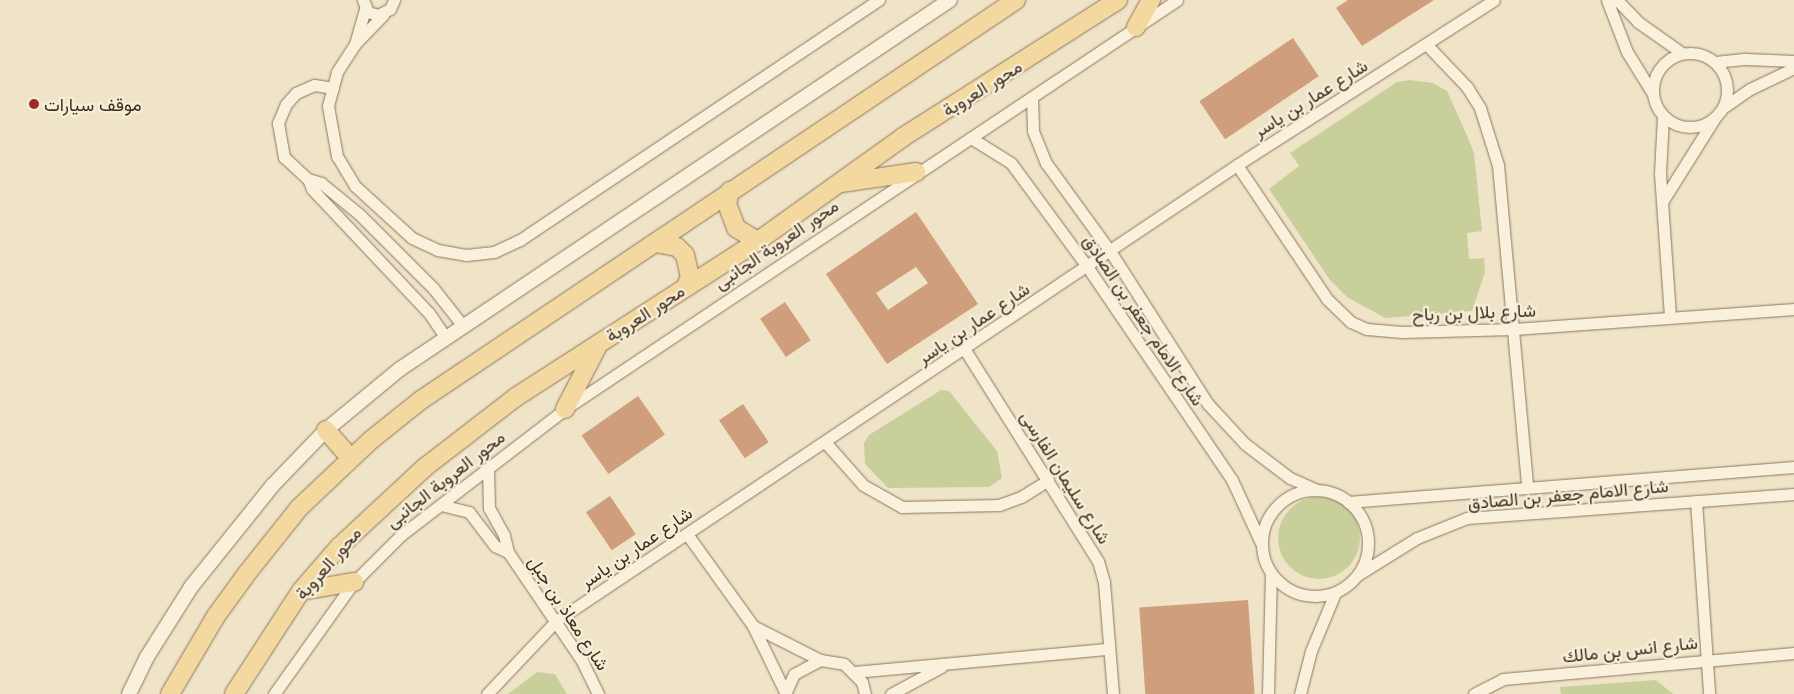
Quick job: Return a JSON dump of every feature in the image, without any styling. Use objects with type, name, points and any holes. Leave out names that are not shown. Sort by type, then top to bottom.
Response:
[{"type":"main road","points":[[170,694],[216,616],[248,572],[299,508],[350,458],[421,400],[1016,0]]},
{"type":"main road","name":"محور العروبة","points":[[234,694],[301,592],[338,547],[424,468],[516,397],[758,241],[838,183],[1118,0]]},
{"type":"main road","points":[[1136,27],[1151,0]]},
{"type":"main road","points":[[838,183],[916,172]]},
{"type":"main road","points":[[730,191],[730,216],[736,228],[758,241]]},
{"type":"main road","points":[[655,243],[672,245],[685,255],[690,276],[686,287]]},
{"type":"main road","points":[[565,408],[598,344]]},
{"type":"main road","points":[[326,430],[350,458]]},
{"type":"main road","points":[[301,592],[354,582]]},
{"type":"street","points":[[404,0],[393,2],[355,44],[337,72],[328,106],[331,140],[355,186],[424,245],[452,254],[480,255],[520,240],[880,0]]},
{"type":"street","points":[[129,694],[147,657],[191,587],[273,485],[326,430],[400,368],[950,0]]},
{"type":"street","name":"محور العروبة الجانبى","points":[[274,694],[354,582],[401,535],[565,408],[916,172],[1032,99],[1176,0]]},
{"type":"street","name":"شارع عمار بن ياسر","points":[[487,694],[556,621],[1088,268],[1236,165],[1427,45],[1494,0]]},
{"type":"street","points":[[1606,0],[1627,52],[1653,94],[1663,116],[1662,202],[1670,318]]},
{"type":"street","points":[[1617,0],[1638,22],[1682,53],[1705,55],[1715,62],[1726,78],[1724,107]]},
{"type":"street","points":[[363,3],[373,14],[382,15]]},
{"type":"street","points":[[355,44],[363,3]]},
{"type":"street","points":[[1427,45],[1467,87],[1488,126],[1502,186],[1527,486]]},
{"type":"street","points":[[1653,94],[1660,68],[1682,53]]},
{"type":"street","points":[[1715,62],[1746,59],[1794,62]]},
{"type":"street","points":[[1662,202],[1715,118],[1724,107],[1750,89],[1794,68]]},
{"type":"street","points":[[333,88],[314,85],[296,93],[278,123],[284,156],[308,179],[312,189],[354,237],[412,295],[446,338]]},
{"type":"street","name":"شارع الامام جعفر بن الصادق","points":[[1032,99],[1030,114],[1038,148],[1110,251],[1226,426],[1290,478],[1317,490]]},
{"type":"street","points":[[1663,116],[1688,127],[1715,118]]},
{"type":"street","name":"شارع الامام جعفر بن الصادق","points":[[971,138],[1011,163],[1088,268],[1232,480],[1262,545]]},
{"type":"street","name":"شارع بلال بن رباح","points":[[1236,165],[1326,299],[1351,322],[1383,332],[1514,328],[1794,309]]},
{"type":"street","points":[[308,179],[321,183],[359,214],[442,299],[463,326]]},
{"type":"street","points":[[412,295],[434,302],[442,299]]},
{"type":"street","name":"شارع سليمان الفارسى","points":[[965,350],[1098,561],[1104,582],[1113,694]]},
{"type":"street","points":[[825,442],[863,485],[902,507],[999,505],[1021,497],[1048,480]]},
{"type":"street","name":"شارع الامام جعفر بن الصادق","points":[[1348,502],[1527,486],[1794,467]]},
{"type":"street","name":"شارع معاذ بن جبل","points":[[488,468],[489,508],[504,535],[508,552],[556,621],[598,694]]},
{"type":"street","points":[[1268,694],[1270,572],[1262,545],[1263,530],[1278,506],[1303,492],[1317,490],[1348,502],[1366,528],[1366,560],[1359,574],[1335,592],[1311,651],[1300,694]]},
{"type":"street","name":"شارع الامام جعفر بن الصادق","points":[[1359,574],[1417,538],[1466,518],[1794,494]]},
{"type":"street","points":[[1696,501],[1709,694]]},
{"type":"street","name":"شارع معاذ بن جبل","points":[[440,505],[469,512],[495,546],[508,552]]},
{"type":"street","points":[[687,534],[753,626],[785,693]]},
{"type":"street","points":[[1270,572],[1299,594],[1335,592]]},
{"type":"street","points":[[753,626],[820,660]]},
{"type":"street","points":[[854,672],[897,665],[940,667],[1109,649]]},
{"type":"street","name":"شارع انس بن مالك","points":[[1474,694],[1502,679],[1706,659],[1794,653]]},
{"type":"street","points":[[785,693],[801,667],[820,660],[832,660],[854,672],[865,694]]},
{"type":"street","points":[[891,694],[940,667]]},
{"type":"green space","points":[[1409,80],[1433,83],[1447,91],[1474,153],[1482,231],[1467,233],[1469,259],[1484,258],[1485,272],[1472,311],[1385,318],[1347,297],[1330,280],[1269,189],[1299,166],[1290,153],[1397,82]]},
{"type":"green space","points":[[941,390],[949,391],[997,451],[1002,478],[989,487],[888,488],[865,464],[864,443],[869,435]]},
{"type":"green space","points":[[1319,497],[1335,500],[1348,509],[1357,522],[1360,538],[1357,554],[1348,567],[1335,576],[1319,579],[1303,576],[1290,567],[1281,554],[1278,538],[1281,522],[1290,509],[1303,500]]},
{"type":"green space","points":[[537,672],[555,674],[567,694],[508,694]]},
{"type":"green space","points":[[1656,680],[1673,694],[1561,694],[1560,687]]},
{"type":"building","points":[[1348,0],[1434,0],[1362,46],[1336,8]]},
{"type":"building","points":[[1293,38],[1319,76],[1225,139],[1199,101]]},
{"type":"building","points":[[916,212],[978,304],[887,364],[826,274]],"holes":[[[916,267],[928,283],[888,310],[876,293]]]},
{"type":"building","points":[[785,302],[811,340],[786,357],[760,319]]},
{"type":"building","points":[[638,396],[665,435],[608,474],[581,436]]},
{"type":"building","points":[[743,404],[769,442],[745,458],[719,420]]},
{"type":"building","points":[[610,496],[636,534],[612,550],[586,512]]},
{"type":"building","points":[[1248,600],[1255,694],[1145,694],[1139,608]]},
{"type":"place","name":"موقف سيارات","points":[[34,104]]}]
